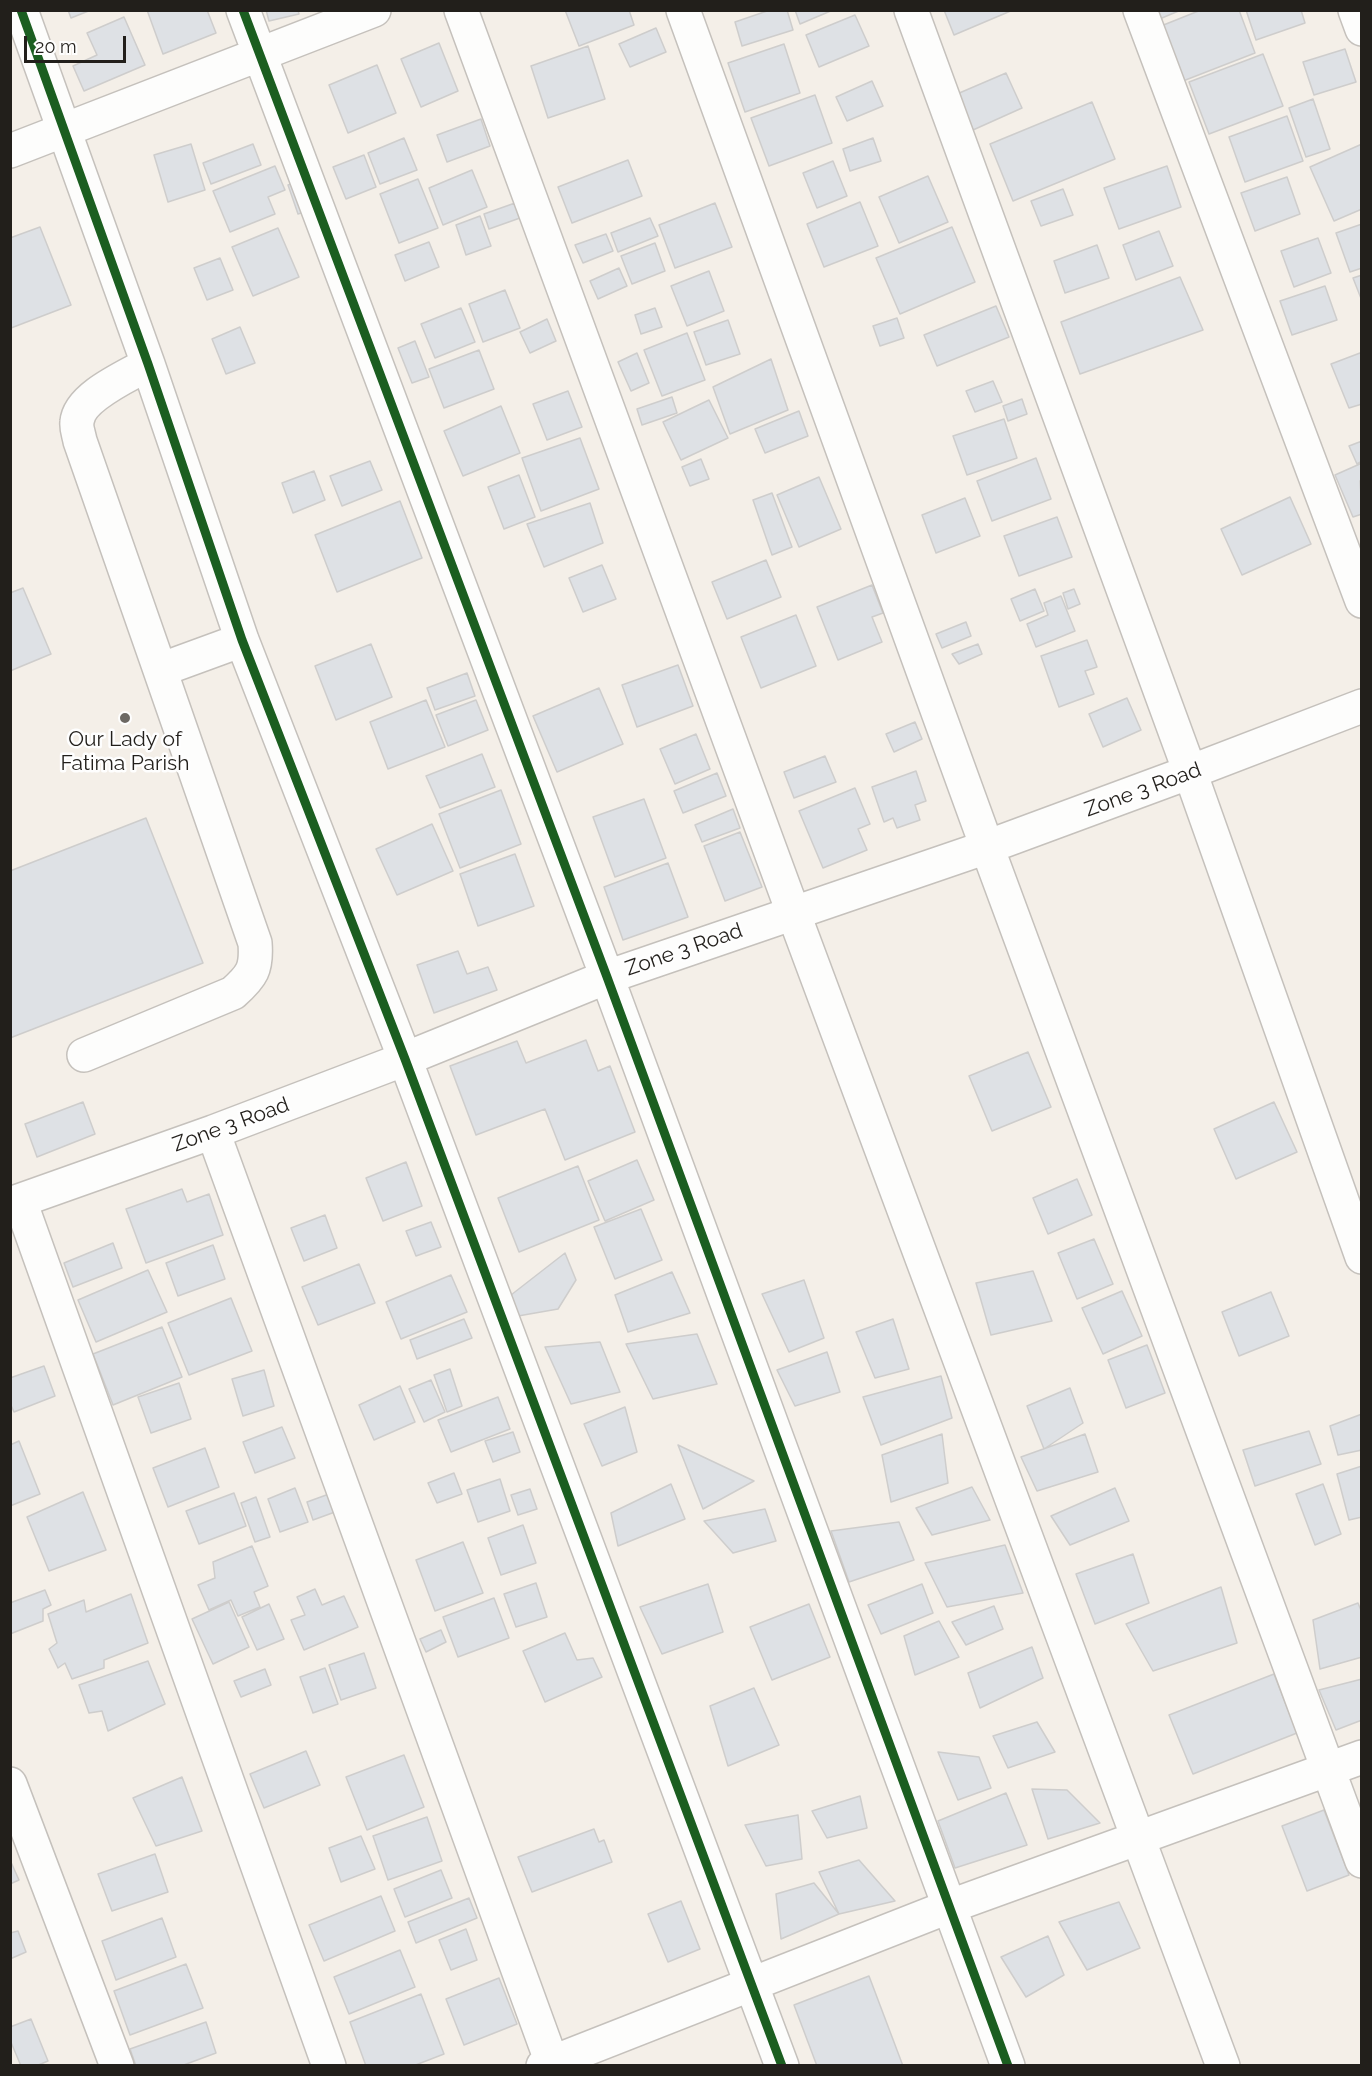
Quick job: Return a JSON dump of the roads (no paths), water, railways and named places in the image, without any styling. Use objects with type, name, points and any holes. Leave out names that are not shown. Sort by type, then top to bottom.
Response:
[{"type":"street","points":[[21,10],[148,364],[242,640],[405,1059],[782,2066]]},
{"type":"street","points":[[243,10],[607,977],[1008,2066]]},
{"type":"street","points":[[10,152],[374,10]]},
{"type":"street","points":[[461,10],[793,912],[1223,2066]]},
{"type":"street","points":[[683,10],[987,847],[1362,1861]]},
{"type":"street","points":[[911,10],[1190,772],[1362,1257]]},
{"type":"street","points":[[1140,10],[1362,601]]},
{"type":"street","points":[[1355,10],[1362,29]]},
{"type":"street","points":[[84,1055],[233,993],[250,978],[256,960],[255,943],[80,441],[77,422],[83,405],[96,394],[148,364]]},
{"type":"street","points":[[159,670],[242,640]]},
{"type":"street","name":"Zone 3 Road","points":[[15,1203],[213,1132],[405,1059],[607,977],[987,847],[1362,706]]},
{"type":"street","points":[[213,1132],[548,2064],[948,1906],[1362,1757]]},
{"type":"street","points":[[15,1203],[329,2066]]},
{"type":"street","points":[[10,1784],[117,2066]]},
{"type":"place","name":"Our Lady of Fatima Parish","points":[[125,718]]}]
